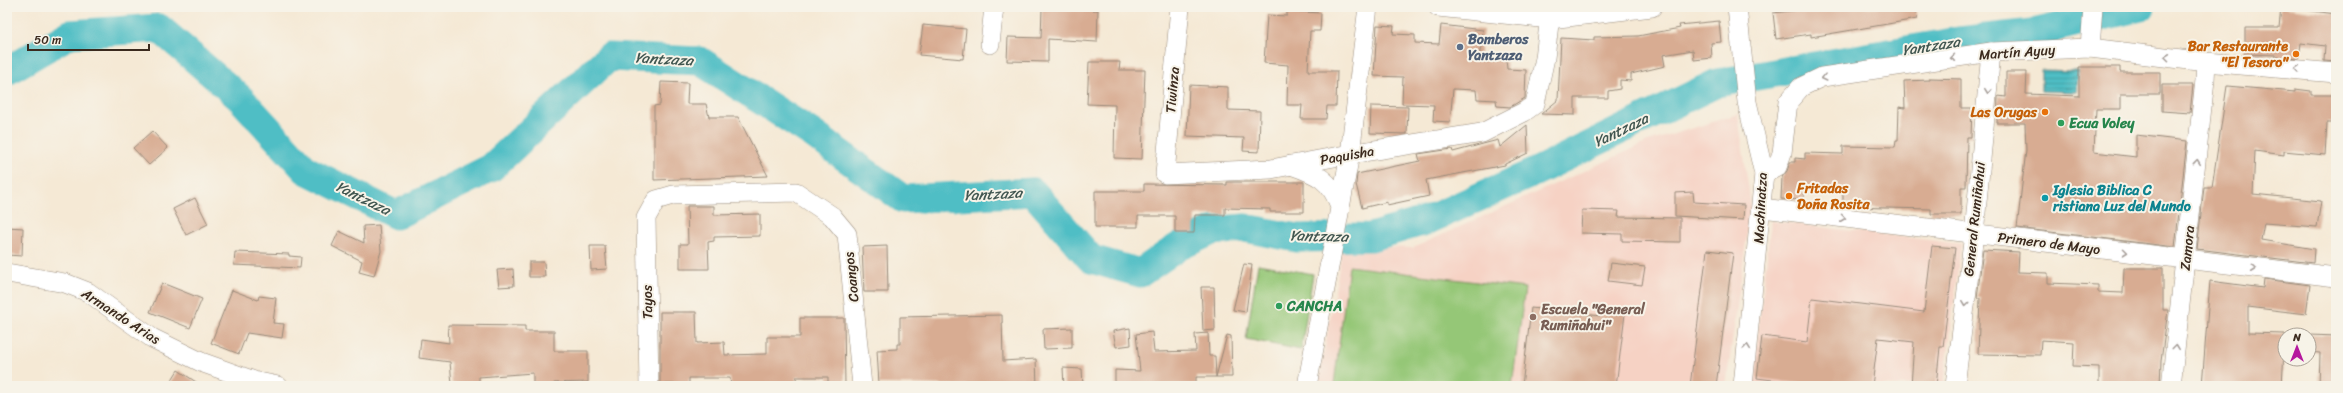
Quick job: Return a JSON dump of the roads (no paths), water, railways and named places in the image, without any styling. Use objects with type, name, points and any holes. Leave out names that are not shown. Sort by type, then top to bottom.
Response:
[{"type":"street","points":[[990,44],[994,7]]},
{"type":"street","name":"Tiwinza","points":[[1165,174],[1180,7]]},
{"type":"street","points":[[1307,386],[1327,266],[1350,154],[1368,7]]},
{"type":"street","points":[[1438,7],[1550,13],[1652,7]]},
{"type":"street","name":"Machinatza","points":[[1737,7],[1747,102],[1764,174],[1762,208],[1743,386]]},
{"type":"street","points":[[2090,48],[2093,7]]},
{"type":"street","name":"Paquisha","points":[[1165,174],[1271,169],[1350,154],[1482,133],[1524,112],[1535,104],[1540,88],[1550,13]]},
{"type":"street","name":"Martín Ayuy","points":[[1764,174],[1777,167],[1782,153],[1788,102],[1801,87],[1822,77],[1991,52],[2090,48],[2206,62],[2336,73]]},
{"type":"street","name":"General Rumiñahui","points":[[1955,386],[1974,234],[1991,52]]},
{"type":"street","name":"Zamora","points":[[2171,386],[2186,260],[2206,62]]},
{"type":"street","points":[[1291,165],[1324,179],[1335,192],[1339,211]]},
{"type":"street","name":"Tayos","points":[[649,386],[646,218],[656,200],[673,195],[796,192]]},
{"type":"street","name":"Coangos","points":[[796,192],[832,216],[847,234],[862,386]]},
{"type":"street","name":"Primero de Mayo","points":[[1762,208],[2336,277]]},
{"type":"street","name":"Armando Arias","points":[[7,273],[65,283],[88,292],[152,338],[201,362],[254,381],[278,386]]},
{"type":"water","points":[[2041,70],[2078,71],[2077,92],[2041,91]]},
{"type":"waterway","name":"Yantzaza","points":[[7,71],[70,34],[159,28],[241,99],[306,170],[396,215],[491,168],[609,57],[700,61],[813,134],[903,199],[1033,192],[1091,259],[1140,273],[1178,247],[1212,231],[1245,228],[1297,238],[1371,237],[1428,220],[1535,172],[1717,83],[1959,41],[2033,33],[2141,7]]},
{"type":"place","name":"Bomberos Yantzaza","points":[[1460,47]]},
{"type":"place","name":"Bar Restaurante \"El Tesoro\"","points":[[2296,54]]},
{"type":"place","name":"Las Orugas","points":[[2045,112]]},
{"type":"place","name":"Ecua Voley","points":[[2061,123]]},
{"type":"place","name":"Fritadas Doña Rosita","points":[[1789,196]]},
{"type":"place","name":"Iglesia Biblica C ristiana Luz del Mundo","points":[[2045,198]]},
{"type":"place","name":"CANCHA","points":[[1279,306]]},
{"type":"place","name":"Escuela \"General Rumiñahui\"","points":[[1533,317]]}]
